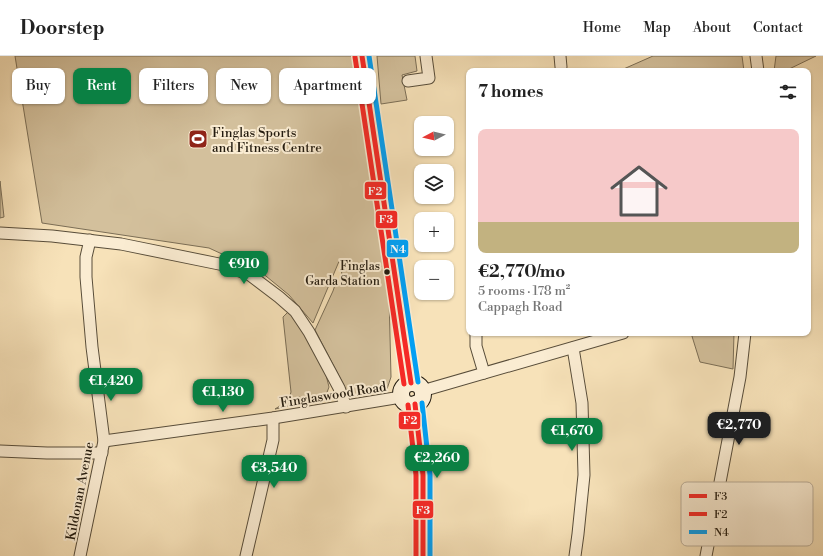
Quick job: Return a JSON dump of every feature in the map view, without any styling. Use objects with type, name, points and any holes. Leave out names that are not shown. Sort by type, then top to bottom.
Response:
[{"type":"main road","points":[[362,56],[423,475],[424,556]]},
{"type":"street","points":[[408,81],[429,78],[426,56]]},
{"type":"street","points":[[560,56],[561,68]]},
{"type":"street","points":[[756,56],[758,68]]},
{"type":"street","points":[[0,234],[52,236],[121,244],[196,258],[224,265],[250,275],[295,311],[312,337],[339,388],[346,407]]},
{"type":"street","name":"Kildonan Avenue","points":[[80,556],[104,441],[92,347],[86,277],[86,257],[90,240]]},
{"type":"street","points":[[476,336],[476,346],[484,373]]},
{"type":"street","name":"Finglaswood Road","points":[[104,441],[274,418],[346,407],[412,394],[613,336]]},
{"type":"street","points":[[720,482],[740,376],[745,336]]},
{"type":"street","points":[[573,348],[582,403],[584,475],[575,556]]},
{"type":"street","points":[[246,556],[273,440],[274,418]]},
{"type":"street","points":[[0,451],[102,453]]},
{"type":"street","points":[[706,556],[708,546]]},
{"type":"shaded area","name":"Finglas Sports and Fitness Centre","points":[[15,56],[357,56],[359,68],[279,68],[279,104],[363,104],[389,296],[391,377],[387,389],[350,397],[315,330],[335,285],[343,284],[340,259],[313,323],[289,295],[261,272],[209,248],[42,223],[23,104],[65,104],[65,68],[17,68]]},
{"type":"shaded area","points":[[377,56],[415,56],[417,71],[402,75],[407,100],[381,104]]},
{"type":"shaded area","points":[[653,56],[742,56],[744,68],[626,68]]},
{"type":"shaded area","points":[[776,56],[816,56],[791,68],[774,68]]},
{"type":"shaded area","points":[[0,181],[4,217],[0,218]]},
{"type":"shaded area","points":[[289,311],[323,363],[329,387],[326,395],[317,400],[307,400],[299,397],[289,406],[275,409],[287,400],[291,392],[283,317]]},
{"type":"shaded area","points":[[692,336],[734,336],[733,369],[700,362]]},
{"type":"transit line","name":"F3","points":[[362,56],[411,383]]},
{"type":"transit line","name":"N4","points":[[369,56],[418,382]]},
{"type":"transit line","name":"F2","points":[[355,57],[404,384]]},
{"type":"transit line","name":"N4","points":[[422,403],[430,475],[430,556]]},
{"type":"transit line","name":"F3","points":[[415,404],[423,475],[423,556]]},
{"type":"transit line","name":"F2","points":[[408,405],[416,475],[416,556]]},
{"type":"place","name":"Finglas Sports and Fitness Centre","points":[[198,139]]},
{"type":"place","name":"Finglas Garda Station","points":[[387,272]]}]
